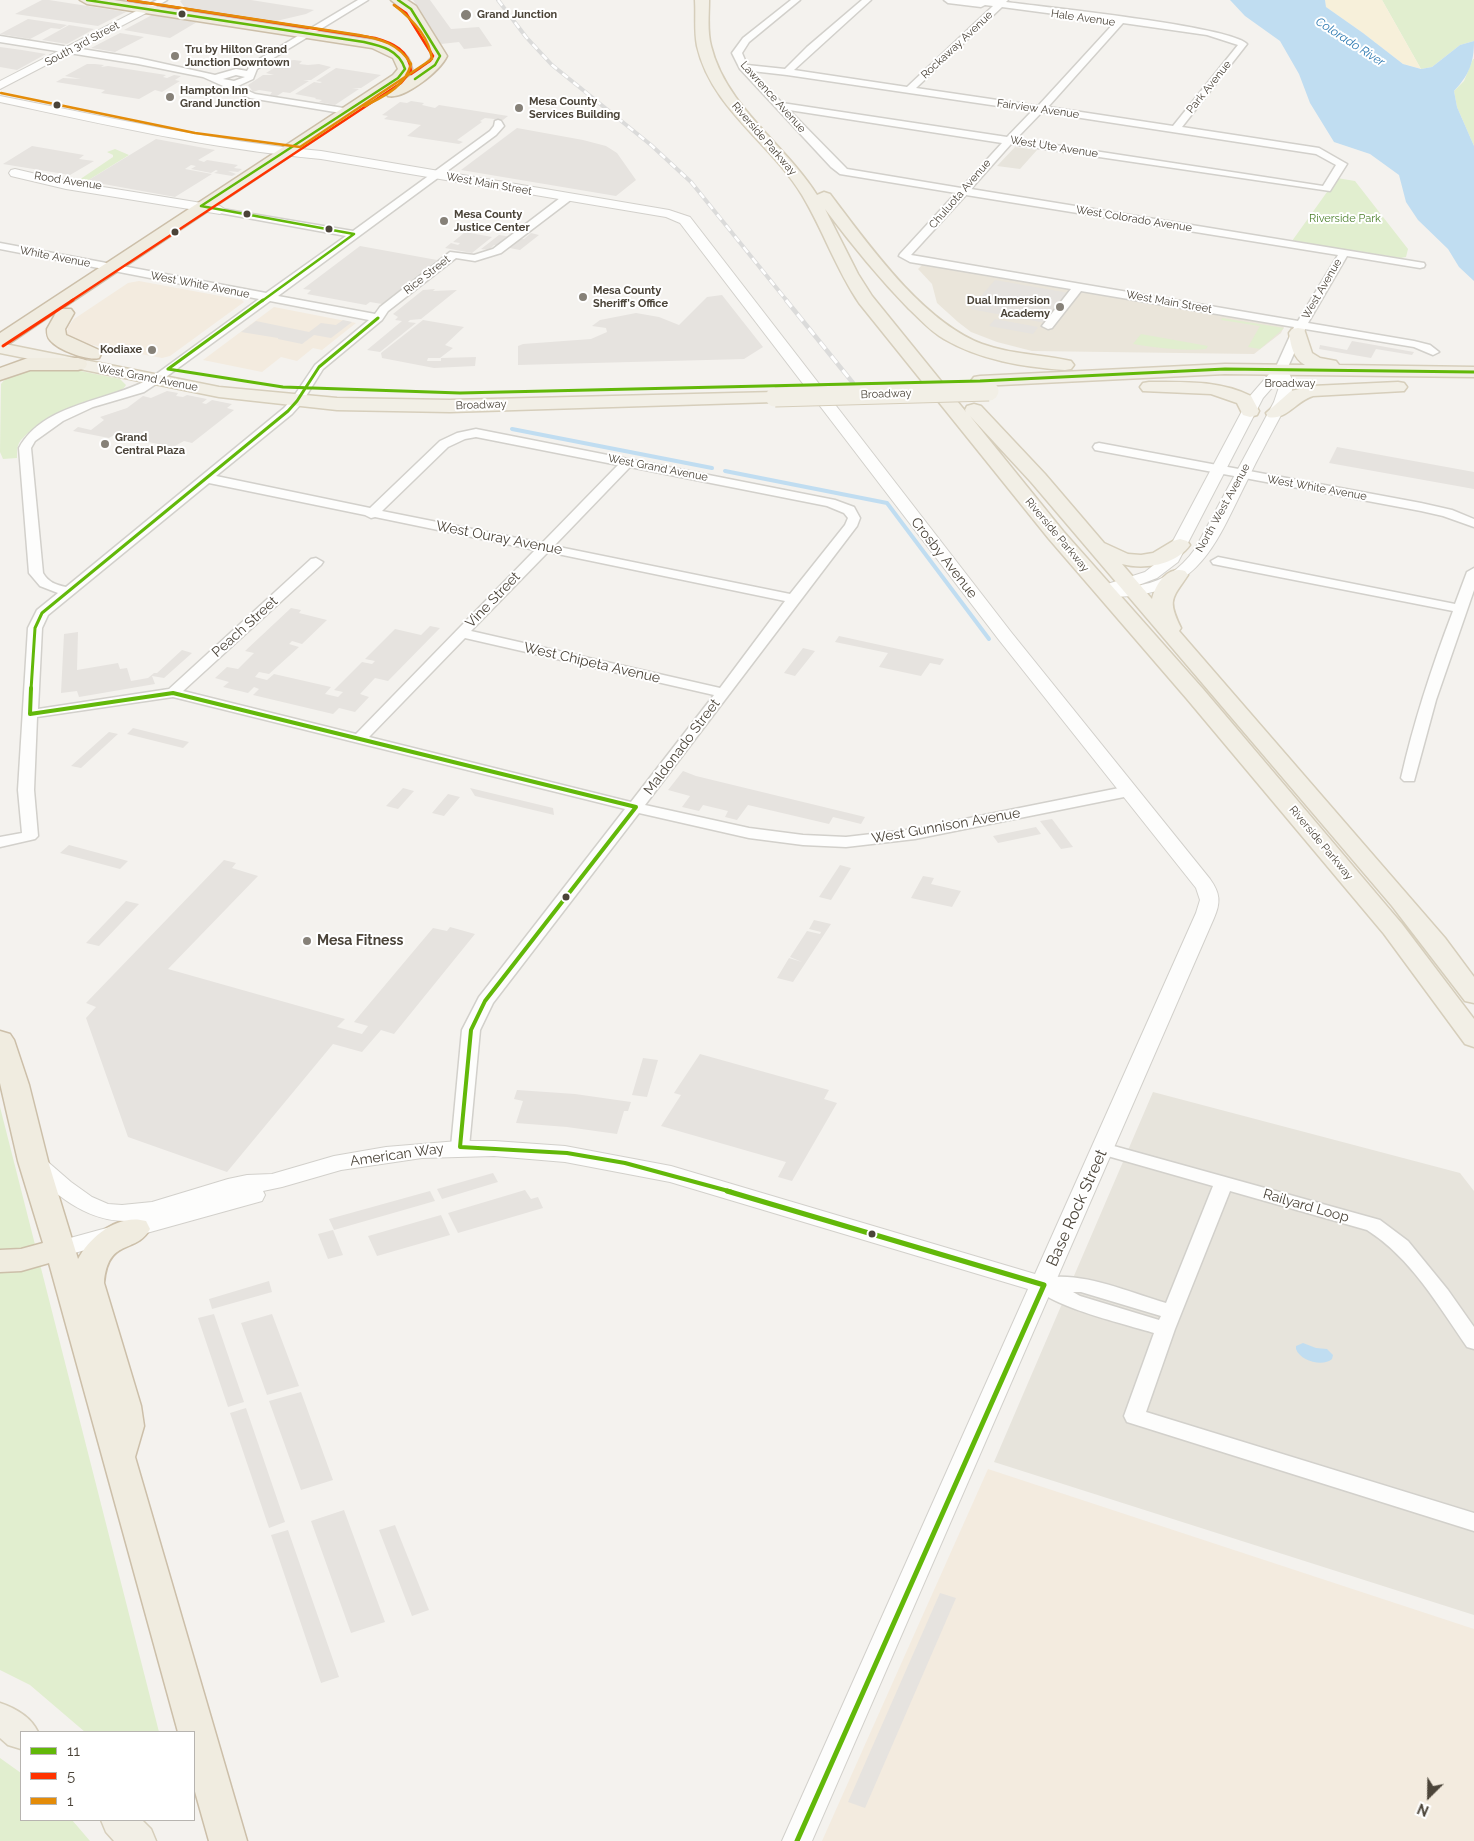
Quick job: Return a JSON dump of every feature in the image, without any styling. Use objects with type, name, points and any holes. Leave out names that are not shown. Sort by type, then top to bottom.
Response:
[{"type":"highway","points":[[7,346],[65,313],[201,206],[398,78],[405,69],[402,59],[396,53],[374,44],[87,0]]},
{"type":"highway","points":[[7,346],[119,269],[220,210],[430,69],[439,60],[440,56],[403,2]]},
{"type":"highway","points":[[65,313],[56,329],[57,337],[85,359]]},
{"type":"highway","points":[[0,374],[28,364],[85,359]]},
{"type":"highway","points":[[0,1040],[15,1086],[33,1161],[60,1249],[228,1841]]},
{"type":"highway","points":[[118,1458],[127,1426],[125,1406],[88,1282],[88,1273],[96,1253],[106,1244],[134,1229]]},
{"type":"highway","points":[[0,1261],[21,1260],[60,1249]]},
{"type":"main road","name":"Riverside Parkway","points":[[702,0],[704,45],[708,61],[716,79],[732,101],[785,161],[803,186],[855,284],[877,314],[1104,591],[1374,906],[1428,973],[1474,1038]]},
{"type":"main road","name":"Riverside Parkway","points":[[716,0],[713,27],[719,62],[749,108],[799,164],[824,197],[862,273],[885,306],[981,418],[1038,478],[1097,546],[1218,690],[1401,901],[1474,995]]},
{"type":"main road","points":[[824,197],[879,267],[930,320],[964,342],[1005,356],[1050,364],[1225,369]]},
{"type":"main road","points":[[1300,329],[1302,354],[1315,363],[1414,379]]},
{"type":"main road","name":"West Grand Avenue","points":[[7,346],[161,374],[219,392],[301,395]]},
{"type":"main road","name":"Broadway","points":[[984,386],[1225,369],[1284,376],[1414,379],[1474,388]]},
{"type":"main road","name":"Broadway","points":[[1414,379],[1474,372]]},
{"type":"main road","name":"Broadway","points":[[301,395],[404,406],[984,386],[1141,387],[1266,384],[1284,376]]},
{"type":"main road","points":[[1275,413],[1297,395],[1312,391],[1414,379]]},
{"type":"main road","points":[[1141,387],[1217,390],[1234,394],[1244,400],[1250,411]]},
{"type":"main road","points":[[1097,546],[1115,556],[1140,561],[1163,557],[1180,545]]},
{"type":"main road","points":[[1173,635],[1162,611],[1161,600],[1164,590],[1178,575]]},
{"type":"main road","points":[[0,1718],[20,1733]]},
{"type":"main road","points":[[119,1821],[138,1841]]},
{"type":"street","name":"South 3rd Street","points":[[0,86],[163,0]]},
{"type":"street","points":[[240,90],[241,85],[254,68],[264,60],[364,0]]},
{"type":"street","name":"Lawrence Avenue","points":[[796,0],[740,46],[737,53],[742,67],[836,166],[848,173]]},
{"type":"street","points":[[787,72],[810,49],[867,0]]},
{"type":"street","name":"Hale Avenue","points":[[948,0],[1001,4],[1119,23],[1218,35]]},
{"type":"street","name":"Hale Avenue","points":[[970,0],[1207,32],[1237,40],[1243,44]]},
{"type":"street","name":"Rockaway Avenue","points":[[909,90],[1001,4]]},
{"type":"street","name":"Chuluota Avenue","points":[[904,256],[1008,141],[1119,23]]},
{"type":"street","points":[[0,39],[224,77],[264,60]]},
{"type":"street","name":"Park Avenue","points":[[1175,129],[1243,44]]},
{"type":"street","name":"Fairview Avenue","points":[[742,67],[787,72],[1319,151],[1333,157],[1342,164],[1326,189]]},
{"type":"street","points":[[224,77],[231,83],[248,78]]},
{"type":"street","points":[[224,77],[248,95],[347,112]]},
{"type":"street","name":"West Main Street","points":[[0,99],[172,135],[436,175],[675,216]]},
{"type":"street","name":"West Ute Avenue","points":[[781,106],[1326,189]]},
{"type":"street","points":[[67,591],[50,587],[38,579],[36,573],[25,446],[30,439],[59,418],[89,404],[140,389],[494,133],[499,126],[498,123]]},
{"type":"street","name":"Rood Avenue","points":[[10,173],[62,184],[120,192],[220,210]]},
{"type":"street","name":"West Colorado Avenue","points":[[848,173],[1420,265]]},
{"type":"street","name":"Rice Street","points":[[301,395],[319,367],[378,318],[384,309],[454,254],[475,258],[497,251],[568,197]]},
{"type":"street","points":[[220,210],[354,234]]},
{"type":"street","name":"Crosby Avenue","points":[[675,216],[686,220],[691,226],[907,510],[1203,883],[1211,903]]},
{"type":"street","name":"White Avenue","points":[[0,246],[119,269]]},
{"type":"street","name":"West Avenue","points":[[1300,329],[1344,253]]},
{"type":"street","name":"West Main Street","points":[[904,256],[910,259],[1079,287],[1300,329],[1414,344],[1426,347],[1433,352]]},
{"type":"street","name":"West White Avenue","points":[[119,269],[378,318]]},
{"type":"street","points":[[1048,326],[1079,287]]},
{"type":"street","name":"North West Avenue","points":[[1104,591],[1131,586],[1156,586],[1178,575],[1198,554],[1275,413],[1284,376],[1300,329]]},
{"type":"street","name":"North West Avenue","points":[[1131,586],[1159,570],[1172,559],[1266,384]]},
{"type":"street","points":[[0,842],[30,836],[26,790],[30,714],[36,628],[42,613],[205,478],[301,395]]},
{"type":"street","name":"West Grand Avenue","points":[[371,514],[444,444],[461,436],[485,434],[830,503],[841,506],[852,514]]},
{"type":"street","name":"West White Avenue","points":[[1099,447],[1421,507],[1447,513],[1474,523]]},
{"type":"street","name":"Vine Street","points":[[360,738],[628,462]]},
{"type":"street","name":"West Ouray Avenue","points":[[205,478],[371,514],[545,546],[793,599]]},
{"type":"street","name":"Maldonado Street","points":[[460,1147],[471,1030],[485,1001],[854,522],[852,514]]},
{"type":"street","points":[[1218,561],[1460,609]]},
{"type":"street","name":"Peach Street","points":[[173,693],[316,562]]},
{"type":"street","points":[[1410,778],[1415,748],[1432,690],[1474,572]]},
{"type":"street","name":"West Chipeta Avenue","points":[[461,633],[723,693]]},
{"type":"street","name":"West Gunnison Avenue","points":[[30,714],[173,693],[636,807],[749,833],[803,840],[846,842],[915,834],[1129,791]]},
{"type":"street","name":"Base Rock Street","points":[[797,1841],[1211,903]]},
{"type":"street","name":"American Way","points":[[33,1161],[79,1201],[104,1211],[121,1214],[151,1210],[242,1184],[274,1182],[353,1160],[411,1151],[460,1147],[567,1154],[634,1165],[671,1174],[1044,1285]]},
{"type":"street","name":"Railyard Loop","points":[[1103,1149],[1373,1225],[1384,1231],[1412,1258],[1474,1342]]},
{"type":"street","name":"American Way","points":[[60,1249],[254,1195],[274,1182]]},
{"type":"street","points":[[1224,1182],[1168,1321],[1134,1416],[1474,1522]]},
{"type":"street","points":[[1044,1285],[1081,1285],[1168,1321]]},
{"type":"shaded area","points":[[42,0],[126,12],[98,26],[15,14]]},
{"type":"shaded area","points":[[251,0],[314,10],[306,14],[272,22],[185,8],[180,1]]},
{"type":"shaded area","points":[[413,0],[430,0],[451,29],[479,27],[492,46],[464,49],[459,42],[441,44]]},
{"type":"shaded area","points":[[152,15],[197,22],[170,38],[124,30]]},
{"type":"shaded area","points":[[28,19],[67,25],[60,29],[51,28],[30,39],[0,34]]},
{"type":"shaded area","points":[[69,25],[94,29],[67,44],[42,40]]},
{"type":"shaded area","points":[[120,33],[144,37],[115,52],[91,48]]},
{"type":"shaded area","points":[[0,47],[46,54],[17,70],[0,67]]},
{"type":"shaded area","points":[[286,61],[302,61],[299,64],[319,64],[331,67],[311,80],[303,80],[309,81],[290,93],[283,92],[277,96],[270,95],[272,92],[259,90],[253,92],[248,85],[263,75],[274,75],[266,73]]},
{"type":"shaded area","points":[[87,64],[166,75],[163,77],[167,78],[174,75],[181,76],[175,80],[180,81],[162,92],[155,90],[139,99],[101,93],[105,90],[56,82],[63,78],[81,79],[65,76]]},
{"type":"shaded area","points":[[336,68],[381,75],[361,88],[352,88],[359,89],[335,105],[319,102],[322,100],[316,98],[295,94],[314,82],[322,82],[316,81]]},
{"type":"shaded area","points":[[411,101],[424,103],[422,105],[435,108],[439,105],[508,116],[503,120],[485,118],[457,140],[463,142],[459,144],[407,136],[421,125],[384,119],[388,116],[382,115],[400,102],[407,103]]},
{"type":"shaded area","points":[[517,128],[606,146],[617,153],[636,180],[616,196],[461,170]]},
{"type":"shaded area","points":[[156,139],[215,150],[198,160],[238,165],[234,168],[242,169],[238,172],[228,171],[236,174],[232,176],[214,173],[218,171],[216,170],[211,173],[191,169],[196,166],[191,165],[185,169],[212,174],[175,197],[87,181]]},
{"type":"shaded area","points":[[32,146],[84,155],[79,159],[94,161],[70,175],[3,164]]},
{"type":"shaded area","points":[[1015,147],[1037,150],[1020,169],[997,166]]},
{"type":"shaded area","points":[[465,232],[492,237],[472,253],[445,248],[451,243],[458,245],[460,243],[453,242]]},
{"type":"shaded area","points":[[531,233],[539,235],[520,250],[494,245],[489,250],[481,249],[499,235],[524,239]]},
{"type":"shaded area","points":[[360,246],[437,260],[382,304],[370,302],[366,305],[307,294],[311,290],[303,289]]},
{"type":"shaded area","name":"Dual Immersion Academy","points":[[923,264],[1285,325],[1281,333],[1254,354],[1032,351],[997,342],[971,332],[958,322],[937,303],[932,284],[918,269]]},
{"type":"shaded area","points":[[995,280],[1069,293],[1046,323],[970,309]]},
{"type":"shaded area","points":[[139,281],[242,300],[244,302],[170,356],[162,358],[82,343],[67,334],[68,327],[74,319],[128,283]]},
{"type":"shaded area","points":[[435,289],[433,291],[457,290],[421,319],[410,320],[408,322],[416,323],[380,352],[367,350],[402,321],[395,320],[398,317],[393,314],[423,290]]},
{"type":"shaded area","points":[[722,295],[763,347],[744,359],[518,365],[518,346],[523,344],[591,339],[607,332],[606,328],[592,326],[600,320],[636,313],[659,317],[679,325],[707,297]]},
{"type":"shaded area","points":[[274,307],[356,323],[322,350],[313,348],[297,361],[281,357],[262,372],[203,360]]},
{"type":"shaded area","points":[[995,319],[1038,327],[1033,334],[989,326]]},
{"type":"shaded area","points":[[343,320],[352,322],[331,338],[314,335],[302,344],[241,332],[256,321],[309,332],[321,323],[336,325]]},
{"type":"shaded area","points":[[423,320],[464,327],[445,345],[453,348],[440,358],[428,358],[427,361],[441,361],[441,358],[476,357],[475,366],[434,368],[382,358],[381,353]]},
{"type":"shaded area","points":[[1352,341],[1414,352],[1412,355],[1376,349],[1371,358],[1319,349],[1320,345],[1347,350]]},
{"type":"shaded area","points":[[167,391],[178,393],[176,396],[183,397],[187,395],[207,399],[202,403],[206,404],[212,400],[232,404],[227,408],[234,410],[192,443],[184,441],[173,447],[114,435],[109,438],[73,431],[78,427],[91,430],[104,420],[100,417],[127,408],[143,396],[151,398]]},
{"type":"shaded area","points":[[1337,447],[1474,472],[1474,489],[1329,463]]},
{"type":"shaded area","points":[[291,608],[301,610],[299,613],[327,620],[302,644],[292,641],[289,644],[299,647],[269,674],[259,672],[255,677],[267,680],[274,674],[331,687],[325,694],[338,697],[343,692],[334,690],[362,662],[372,664],[375,661],[365,659],[395,629],[421,635],[430,626],[440,628],[388,681],[375,678],[360,694],[369,697],[355,712],[339,708],[333,714],[253,695],[259,689],[254,687],[248,693],[223,687],[229,682],[215,678],[227,667],[238,669],[254,653],[245,651]]},
{"type":"shaded area","points":[[78,632],[77,670],[118,663],[120,669],[127,668],[131,681],[148,678],[157,673],[182,650],[192,653],[164,678],[152,676],[155,684],[79,697],[77,691],[61,693],[64,634]]},
{"type":"shaded area","points":[[839,636],[944,659],[940,665],[930,663],[921,676],[879,667],[888,653],[835,642]]},
{"type":"shaded area","points":[[803,648],[815,651],[795,676],[784,673]]},
{"type":"shaded area","points":[[133,728],[189,742],[183,748],[127,734]]},
{"type":"shaded area","points":[[109,732],[118,734],[81,768],[71,766]]},
{"type":"shaded area","points":[[683,771],[696,776],[865,817],[861,824],[833,817],[829,824],[748,805],[737,820],[725,817],[728,811],[703,805],[699,811],[682,807],[690,796],[668,790]]},
{"type":"shaded area","points":[[403,788],[414,791],[398,809],[386,806]]},
{"type":"shaded area","points":[[470,788],[553,808],[554,815],[475,796]]},
{"type":"shaded area","points":[[448,794],[460,797],[444,816],[432,813]]},
{"type":"shaded area","points":[[1052,819],[1073,847],[1061,849],[1040,821]]},
{"type":"shaded area","points":[[1036,827],[1041,834],[998,843],[993,836]]},
{"type":"shaded area","points":[[69,845],[128,861],[120,869],[60,853]]},
{"type":"shaded area","points":[[224,860],[236,863],[232,868],[258,876],[168,969],[345,1019],[337,1027],[362,1034],[368,1026],[354,1022],[433,928],[447,931],[450,927],[475,934],[394,1034],[381,1030],[362,1052],[333,1044],[227,1172],[128,1137],[86,1018],[96,1007],[86,1003]]},
{"type":"shaded area","points":[[840,865],[851,868],[831,900],[819,897]]},
{"type":"shaded area","points":[[923,876],[934,878],[931,884],[961,891],[952,907],[911,898]]},
{"type":"shaded area","points":[[126,901],[139,904],[99,946],[86,943]]},
{"type":"shaded area","points":[[814,920],[831,924],[793,982],[777,978],[789,958],[802,962],[790,957],[807,931],[820,934],[821,932],[809,929]]},
{"type":"shaded area","points":[[700,1054],[829,1090],[824,1099],[837,1103],[792,1181],[778,1177],[786,1162],[661,1126],[681,1095],[674,1093]]},
{"type":"shaded area","points":[[643,1058],[658,1060],[647,1097],[632,1095]]},
{"type":"shaded area","points":[[517,1090],[575,1094],[631,1102],[628,1111],[624,1111],[617,1134],[567,1127],[516,1123],[523,1101],[514,1099]]},
{"type":"shaded area","points":[[1153,1092],[1460,1173],[1474,1191],[1474,1615],[994,1462]]},
{"type":"shaded area","points":[[493,1173],[498,1182],[442,1199],[437,1189]]},
{"type":"shaded area","points":[[525,1190],[531,1199],[538,1197],[543,1208],[458,1233],[448,1213]]},
{"type":"shaded area","points":[[430,1191],[435,1201],[334,1230],[329,1219]]},
{"type":"shaded area","points":[[441,1215],[450,1235],[377,1256],[368,1236]]},
{"type":"shaded area","points":[[333,1230],[343,1255],[328,1259],[318,1234]]},
{"type":"shaded area","points":[[269,1281],[272,1292],[212,1309],[209,1299]]},
{"type":"shaded area","points":[[214,1314],[244,1402],[228,1407],[198,1318]]},
{"type":"shaded area","points":[[272,1314],[299,1386],[267,1395],[241,1323]]},
{"type":"shaded area","points":[[301,1392],[333,1480],[301,1490],[269,1401]]},
{"type":"shaded area","points":[[246,1408],[285,1522],[269,1528],[230,1413]]},
{"type":"shaded area","points":[[988,1469],[1474,1629],[1474,1841],[822,1841]]},
{"type":"shaded area","points":[[344,1510],[385,1622],[351,1633],[311,1521]]},
{"type":"shaded area","points":[[395,1525],[429,1610],[412,1616],[379,1530]]},
{"type":"shaded area","points":[[288,1530],[339,1677],[321,1683],[271,1535]]},
{"type":"shaded area","points":[[940,1593],[956,1598],[865,1808],[848,1802]]},
{"type":"green space","points":[[1382,0],[1474,0],[1474,41],[1460,45],[1432,67],[1421,69]]},
{"type":"green space","points":[[1473,59],[1474,146],[1457,107],[1454,91],[1464,81]]},
{"type":"green space","points":[[115,149],[129,155],[87,181],[79,180],[113,157],[113,155],[107,152]]},
{"type":"green space","name":"Riverside Park","points":[[1337,178],[1355,181],[1408,249],[1406,257],[1401,258],[1292,241]]},
{"type":"green space","points":[[1222,318],[1284,328],[1260,349],[1248,347],[1260,326],[1221,320]]},
{"type":"green space","points":[[1141,334],[1208,346],[1206,349],[1188,350],[1133,344]]},
{"type":"green space","points":[[61,367],[120,379],[126,385],[119,392],[84,402],[49,419],[24,437],[18,445],[17,458],[3,459],[0,452],[1,384],[14,374],[28,369]]},
{"type":"green space","points":[[0,1107],[159,1731],[84,1731],[30,1685],[0,1670]]},
{"type":"green space","points":[[0,1758],[20,1772],[20,1821],[73,1821],[90,1841],[0,1841]]},
{"type":"sand","points":[[1325,0],[1382,0],[1421,69],[1403,64],[1326,7]]},
{"type":"water","name":"Colorado River","points":[[1230,0],[1325,0],[1326,7],[1403,64],[1421,69],[1432,67],[1460,45],[1474,41],[1470,68],[1454,91],[1457,107],[1474,146],[1474,281],[1459,267],[1448,249],[1418,220],[1406,202],[1399,175],[1370,154],[1334,142],[1310,103],[1299,74],[1280,41],[1245,16]]},
{"type":"water","points":[[1303,1343],[1316,1348],[1327,1349],[1333,1355],[1332,1359],[1318,1363],[1307,1360],[1296,1349],[1296,1346]]},
{"type":"waterway","points":[[512,429],[712,468]]},
{"type":"waterway","points":[[725,471],[887,503],[989,639]]},
{"type":"railway","points":[[498,0],[526,37],[552,65],[651,145],[691,182],[787,301]]},
{"type":"railway","points":[[786,300],[853,383]]},
{"type":"transit line","name":"11","points":[[87,0],[364,42],[390,50],[400,57],[405,69],[398,78],[201,206]]},
{"type":"transit line","name":"5","points":[[3,346],[401,83],[411,71],[408,58],[400,48],[375,38],[128,0]]},
{"type":"transit line","name":"1","points":[[129,0],[359,35],[389,43],[402,51],[407,57],[411,64],[409,72],[400,85],[365,106]]},
{"type":"transit line","name":"11","points":[[398,0],[411,9],[440,56],[435,65],[415,79]]},
{"type":"transit line","name":"5","points":[[394,5],[406,13],[433,56],[430,61],[411,74]]},
{"type":"transit line","name":"1","points":[[1,93],[195,133],[300,147],[432,59],[424,37],[406,15],[394,5]]},
{"type":"transit line","name":"11","points":[[201,206],[354,234]]},
{"type":"transit line","name":"11","points":[[168,369],[354,234]]},
{"type":"transit line","name":"11","points":[[378,318],[319,367],[297,401],[288,411],[42,613],[35,628],[30,714],[173,693],[636,807],[485,1001],[471,1030],[460,1147],[567,1153],[625,1163],[671,1174],[1044,1285],[797,1841]]},
{"type":"transit line","name":"11","points":[[168,369],[283,387],[460,393],[980,381],[1225,369],[1474,372]]},
{"type":"place","name":"Grand Junction","points":[[466,15]]},
{"type":"place","name":"Tru by Hilton Grand Junction Downtown","points":[[175,56]]},
{"type":"place","name":"Hampton Inn Grand Junction","points":[[170,97]]},
{"type":"place","name":"Mesa County Services Building","points":[[519,108]]},
{"type":"place","name":"Mesa County Justice Center","points":[[444,221]]},
{"type":"place","name":"Mesa County Sheriff's Office","points":[[583,297]]},
{"type":"place","name":"Dual Immersion Academy","points":[[1060,307]]},
{"type":"place","name":"Kodiaxe","points":[[152,350]]},
{"type":"place","name":"Grand Central Plaza","points":[[105,444]]},
{"type":"place","name":"Mesa Fitness","points":[[307,941]]}]
